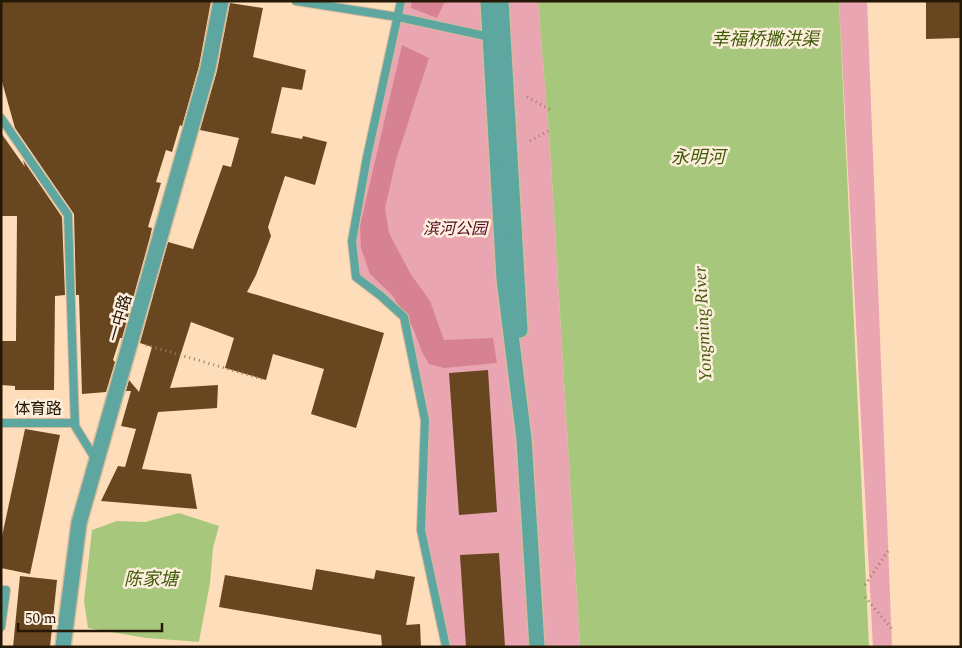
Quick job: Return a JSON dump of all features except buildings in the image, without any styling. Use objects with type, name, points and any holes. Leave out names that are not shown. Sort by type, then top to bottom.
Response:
[{"type":"street","name":"一中路","points":[[63,647],[80,523],[208,68],[221,1]]},
{"type":"street","points":[[488,1],[504,278],[522,422]]},
{"type":"street","points":[[501,1],[518,278],[522,422],[536,647]]},
{"type":"lane","points":[[296,1],[398,17],[490,37]]},
{"type":"lane","points":[[402,1],[375,119],[352,241],[356,277],[381,296],[404,318],[425,420],[421,530],[446,647]]},
{"type":"lane","points":[[1,118],[68,215],[75,426],[97,462]]},
{"type":"lane","name":"体育路","points":[[1,423],[75,423]]},
{"type":"lane","points":[[1,590],[6,590],[1,627]]},
{"type":"path","points":[[527,97],[551,110]]},
{"type":"path","points":[[530,141],[552,129]]},
{"type":"path","points":[[131,341],[266,380]]},
{"type":"path","points":[[865,585],[888,551]]},
{"type":"path","points":[[865,597],[892,629]]},
{"type":"green space","name":"滨河公园","points":[[401,1],[538,1],[550,147],[580,647],[444,647],[432,601],[421,530],[425,420],[404,318],[356,277],[352,241]]},
{"type":"green space","points":[[839,1],[867,1],[892,647],[873,647]]},
{"type":"shaded area","points":[[412,1],[445,1],[437,18],[411,8]]},
{"type":"shaded area","points":[[402,45],[429,58],[396,160],[385,208],[389,233],[410,273],[430,301],[444,340],[493,338],[497,363],[444,368],[429,364],[422,352],[413,328],[392,295],[370,274],[361,248],[360,226]]},
{"type":"water","name":"永明河","points":[[538,1],[839,1],[869,647],[580,647],[550,147]]},
{"type":"water","name":"陈家塘","points":[[179,513],[219,526],[213,548],[210,583],[198,647],[88,628],[84,601],[92,530],[117,521],[145,522]]},
{"type":"pier","points":[[147,638],[201,642],[201,647],[146,647]]},
{"type":"water label","name":"幸福桥撇洪渠","points":[[765,39]]},
{"type":"water label","name":"Yongming River","points":[[703,324]]}]
